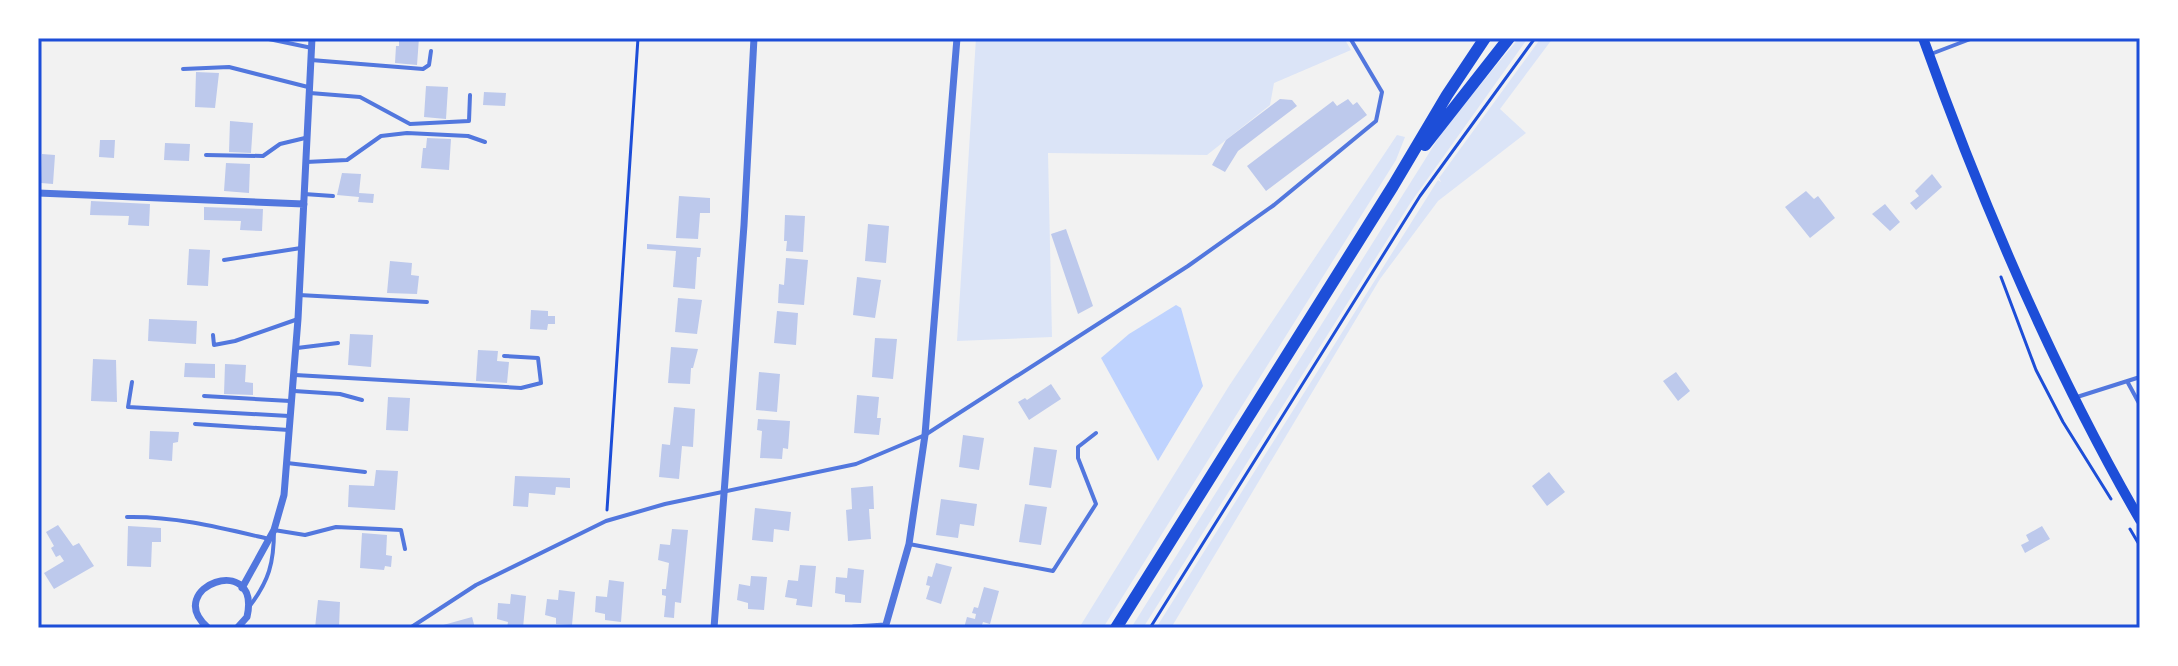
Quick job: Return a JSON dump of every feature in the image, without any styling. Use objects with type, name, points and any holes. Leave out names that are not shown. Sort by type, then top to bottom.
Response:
[{"type":"main road","points":[[1116,628],[1485,38]]},
{"type":"main road","points":[[1393,186],[1509,38]]},
{"type":"main road","points":[[1923,38],[1990,210],[2073,398],[2140,520]]},
{"type":"street","points":[[242,588],[274,530],[284,495],[298,319],[312,38]]},
{"type":"street","points":[[714,628],[754,38]]},
{"type":"street","points":[[854,628],[885,627],[909,544],[925,435],[957,38]]},
{"type":"street","points":[[38,193],[304,204]]},
{"type":"street","points":[[202,626],[196,606],[202,589],[209,583],[227,580],[242,588],[248,597],[247,617],[240,627]]},
{"type":"lane","points":[[264,38],[312,48]]},
{"type":"lane","points":[[410,628],[476,585],[606,521],[665,504],[856,464],[925,435],[1188,266],[1274,205],[1376,121],[1382,92],[1350,38]]},
{"type":"lane","points":[[1929,55],[1973,38]]},
{"type":"lane","points":[[311,60],[423,69],[429,65],[431,51]]},
{"type":"lane","points":[[183,69],[229,67],[310,90],[360,97],[410,124],[469,121],[470,95]]},
{"type":"lane","points":[[306,162],[347,160],[381,136],[394,134],[468,136],[485,142]]},
{"type":"lane","points":[[206,155],[263,156],[280,144],[307,137]]},
{"type":"lane","points":[[304,194],[333,196]]},
{"type":"lane","points":[[224,260],[301,248]]},
{"type":"lane","points":[[299,295],[427,302]]},
{"type":"lane","points":[[213,335],[214,345],[298,319]]},
{"type":"lane","points":[[295,348],[338,343]]},
{"type":"lane","points":[[292,375],[521,388],[541,383],[538,358],[504,356]]},
{"type":"lane","points":[[2073,398],[2140,377]]},
{"type":"lane","points":[[2127,381],[2140,405]]},
{"type":"lane","points":[[132,382],[128,407],[289,416]]},
{"type":"lane","points":[[292,390],[340,394],[362,400]]},
{"type":"lane","points":[[204,396],[290,401]]},
{"type":"lane","points":[[195,424],[289,430]]},
{"type":"lane","points":[[909,544],[1053,571],[1096,504],[1078,458],[1078,447],[1096,433]]},
{"type":"lane","points":[[287,463],[365,472]]},
{"type":"lane","points":[[127,517],[156,516],[269,539]]},
{"type":"lane","points":[[249,607],[262,590],[274,559],[274,530],[305,535],[336,527],[401,530],[405,549]]},
{"type":"path","points":[[606,521],[638,38]]},
{"type":"path","points":[[1150,628],[1420,196],[1535,38]]},
{"type":"shaded area","points":[[976,38],[1344,38],[1351,50],[1274,83],[1270,105],[1207,155],[1048,153],[1052,337],[957,341]]},
{"type":"shaded area","points":[[1519,38],[1528,38],[1411,202],[1143,628],[1131,628],[1446,126]]},
{"type":"shaded area","points":[[1541,38],[1553,38],[1500,109],[1526,133],[1438,201],[1380,279],[1171,628],[1156,628],[1438,180],[1441,182],[1439,178]]},
{"type":"shaded area","points":[[1397,135],[1405,137],[1396,160],[1103,628],[1079,628],[1229,386]]},
{"type":"water","points":[[1176,305],[1181,308],[1203,386],[1158,461],[1101,358],[1129,334]]},
{"type":"building","points":[[399,38],[419,38],[417,65],[395,63]]},
{"type":"building","points":[[196,72],[219,73],[215,108],[195,107]]},
{"type":"building","points":[[426,86],[448,87],[446,119],[424,117]]},
{"type":"building","points":[[484,92],[506,93],[505,106],[483,105]]},
{"type":"building","points":[[1280,99],[1292,100],[1297,106],[1238,151],[1225,172],[1212,165],[1226,140]]},
{"type":"building","points":[[1348,99],[1353,105],[1357,102],[1367,115],[1266,191],[1247,166],[1333,101],[1337,106]]},
{"type":"building","points":[[230,121],[253,123],[251,153],[229,152]]},
{"type":"building","points":[[427,138],[451,139],[449,170],[421,168]]},
{"type":"building","points":[[100,140],[115,140],[114,158],[99,157]]},
{"type":"building","points":[[165,143],[190,144],[189,161],[164,160]]},
{"type":"building","points":[[42,154],[55,155],[53,184],[41,183]]},
{"type":"building","points":[[226,163],[250,164],[249,193],[224,191]]},
{"type":"building","points":[[342,173],[361,174],[359,193],[374,194],[373,203],[358,202],[359,197],[337,195]]},
{"type":"building","points":[[1932,174],[1942,187],[1916,210],[1910,203],[1919,196],[1915,191]]},
{"type":"building","points":[[1806,191],[1814,199],[1818,196],[1835,218],[1810,238],[1785,207]]},
{"type":"building","points":[[679,196],[710,198],[710,213],[700,213],[698,239],[676,238]]},
{"type":"building","points":[[91,201],[150,204],[149,226],[128,225],[129,216],[90,215]]},
{"type":"building","points":[[1885,204],[1900,222],[1890,231],[1872,214]]},
{"type":"building","points":[[204,207],[263,209],[262,231],[240,230],[241,221],[204,220]]},
{"type":"building","points":[[785,215],[805,216],[803,252],[786,251]]},
{"type":"building","points":[[868,224],[889,226],[886,263],[865,261]]},
{"type":"building","points":[[1066,229],[1093,306],[1078,314],[1051,234]]},
{"type":"building","points":[[647,244],[701,248],[700,257],[697,257],[695,289],[673,287],[676,251],[647,249]]},
{"type":"building","points":[[189,249],[210,250],[208,286],[187,285]]},
{"type":"building","points":[[786,258],[808,260],[804,305],[778,303],[779,284],[784,285]]},
{"type":"building","points":[[390,261],[412,263],[411,275],[419,276],[417,294],[387,293]]},
{"type":"building","points":[[857,277],[881,280],[875,318],[853,315]]},
{"type":"building","points":[[678,298],[702,300],[697,334],[675,332]]},
{"type":"building","points":[[531,310],[548,311],[548,316],[555,316],[555,324],[548,324],[547,330],[530,329]]},
{"type":"building","points":[[777,311],[798,313],[796,345],[774,343]]},
{"type":"building","points":[[149,319],[197,321],[196,344],[148,341]]},
{"type":"building","points":[[350,334],[373,335],[371,367],[348,365]]},
{"type":"building","points":[[875,338],[897,339],[893,379],[872,377]]},
{"type":"building","points":[[671,347],[698,349],[691,368],[690,384],[668,383]]},
{"type":"building","points":[[478,350],[498,351],[497,361],[509,362],[507,383],[476,381]]},
{"type":"building","points":[[93,359],[116,360],[117,402],[91,401]]},
{"type":"building","points":[[185,363],[215,364],[215,378],[184,377]]},
{"type":"building","points":[[225,364],[246,365],[245,382],[253,383],[253,395],[224,394]]},
{"type":"building","points":[[759,372],[780,374],[777,412],[756,410]]},
{"type":"building","points":[[1676,372],[1690,391],[1678,401],[1663,381]]},
{"type":"building","points":[[1051,384],[1061,399],[1029,420],[1018,402],[1027,400]]},
{"type":"building","points":[[857,395],[879,397],[879,435],[854,433]]},
{"type":"building","points":[[388,397],[410,398],[408,431],[386,430]]},
{"type":"building","points":[[674,407],[695,409],[693,447],[682,446],[679,479],[659,477],[662,444],[670,445]]},
{"type":"building","points":[[758,419],[790,421],[788,449],[783,448],[782,459],[760,458],[762,431],[757,430]]},
{"type":"building","points":[[150,431],[179,432],[178,442],[173,443],[172,461],[149,459]]},
{"type":"building","points":[[963,435],[984,438],[979,470],[959,467]]},
{"type":"building","points":[[1034,447],[1057,450],[1051,488],[1029,485]]},
{"type":"building","points":[[376,470],[398,471],[395,510],[348,507],[349,485],[374,486]]},
{"type":"building","points":[[1549,472],[1565,492],[1547,506],[1532,486]]},
{"type":"building","points":[[515,476],[570,478],[570,488],[556,487],[555,495],[529,493],[528,507],[513,506]]},
{"type":"building","points":[[873,486],[874,509],[869,509],[871,539],[848,541],[846,510],[852,509],[851,488]]},
{"type":"building","points":[[941,499],[977,504],[974,526],[960,524],[958,538],[936,535]]},
{"type":"building","points":[[1025,504],[1047,507],[1041,545],[1019,542]]},
{"type":"building","points":[[755,508],[791,512],[789,531],[774,529],[773,542],[752,540]]},
{"type":"building","points":[[58,525],[73,546],[79,543],[94,566],[54,589],[44,573],[64,561],[60,555],[56,557],[46,532]]},
{"type":"building","points":[[128,526],[161,528],[161,542],[152,542],[151,567],[127,566]]},
{"type":"building","points":[[2042,526],[2050,539],[2025,553],[2021,545],[2029,541],[2026,535]]},
{"type":"building","points":[[672,529],[688,530],[681,603],[675,602],[674,618],[664,617],[666,596],[662,595],[662,589],[666,589],[669,563],[658,560],[660,544],[670,545]]},
{"type":"building","points":[[362,533],[387,535],[386,555],[392,556],[391,567],[385,566],[384,570],[360,568]]},
{"type":"building","points":[[936,563],[952,567],[941,604],[926,599],[930,586],[926,585],[928,576],[932,577]]},
{"type":"building","points":[[800,565],[816,566],[812,607],[796,605],[797,599],[785,597],[788,580],[798,581]]},
{"type":"building","points":[[848,568],[864,570],[861,603],[845,602],[845,595],[835,593],[836,577],[847,578]]},
{"type":"building","points":[[751,576],[767,577],[764,610],[748,609],[748,603],[737,600],[739,584],[750,586]]},
{"type":"building","points":[[609,580],[624,582],[621,622],[605,620],[605,614],[595,612],[596,596],[607,597]]},
{"type":"building","points":[[984,587],[999,591],[990,624],[983,622],[981,628],[964,628],[967,617],[975,619],[976,614],[972,613],[974,607],[978,608]]},
{"type":"building","points":[[559,590],[575,592],[572,625],[556,624],[556,618],[545,615],[547,599],[558,600]]},
{"type":"building","points":[[511,594],[526,596],[523,628],[507,628],[508,622],[497,619],[498,603],[510,604]]},
{"type":"building","points":[[318,600],[340,602],[339,628],[315,628]]},
{"type":"building","points":[[472,617],[475,628],[436,628],[436,627]]}]
